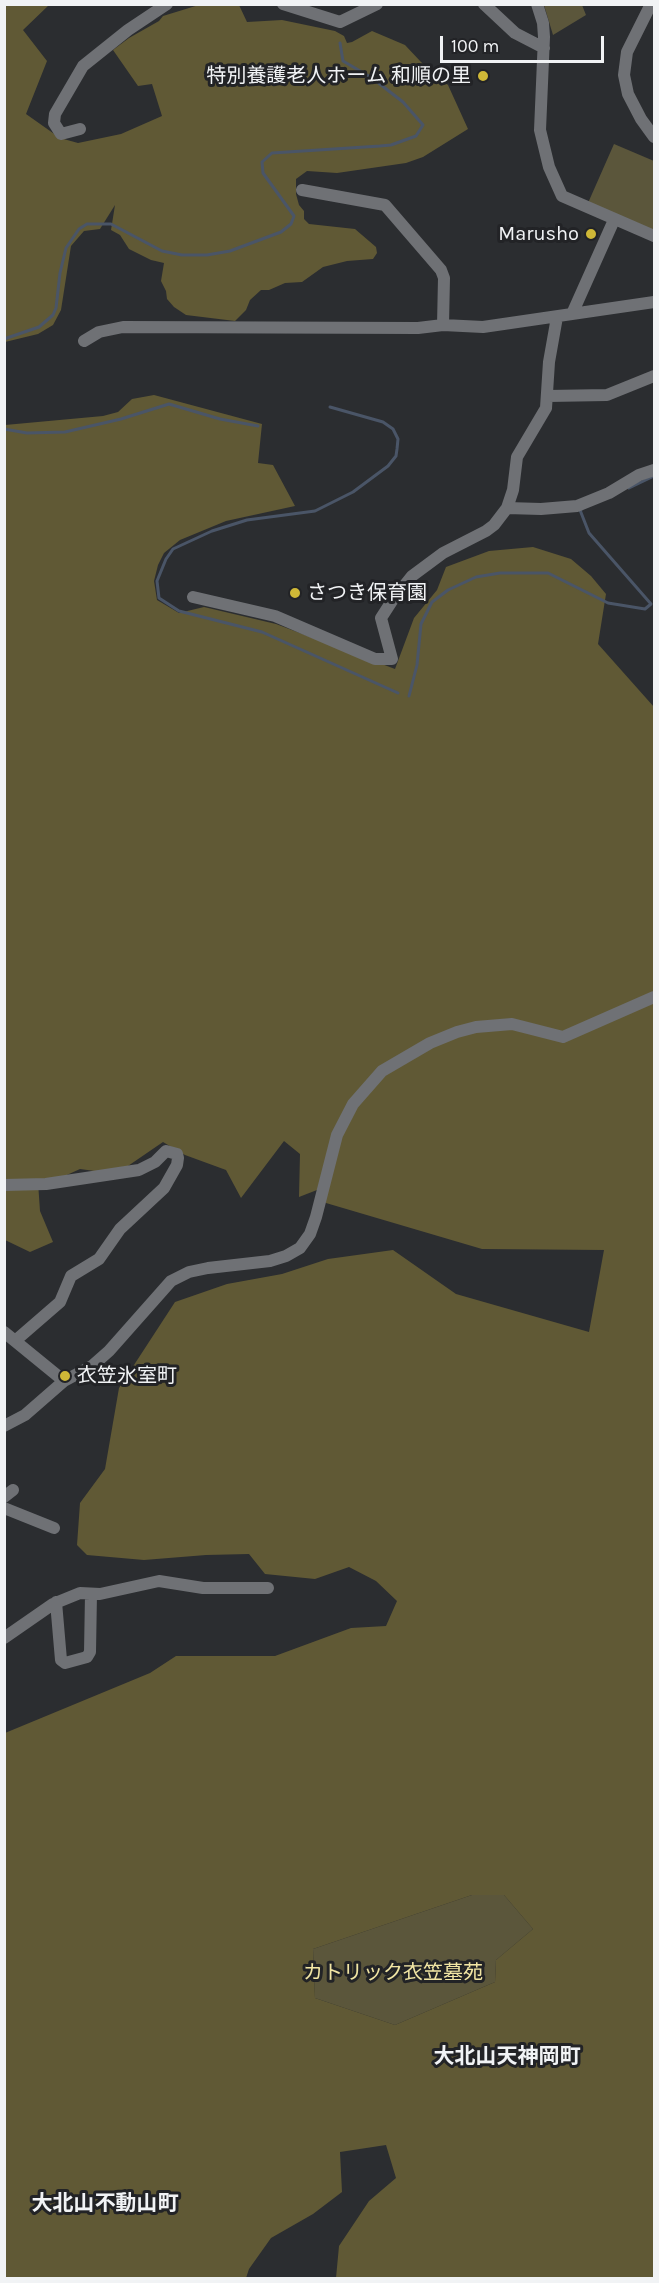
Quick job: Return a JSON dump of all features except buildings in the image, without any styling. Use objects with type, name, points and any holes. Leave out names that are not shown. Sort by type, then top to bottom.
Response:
[{"type":"street","points":[[80,129],[61,134],[54,123],[55,114],[83,66],[128,30],[166,4]]},
{"type":"street","points":[[283,4],[340,22],[377,4]]},
{"type":"street","points":[[483,4],[515,33],[544,48]]},
{"type":"street","points":[[537,4],[543,23],[544,48],[540,129],[553,179],[562,196],[654,236]]},
{"type":"street","points":[[651,4],[627,52],[624,75],[628,94],[641,119],[654,137]]},
{"type":"street","points":[[302,190],[385,206],[441,270],[444,278],[443,325]]},
{"type":"street","points":[[572,314],[614,220]]},
{"type":"street","points":[[84,341],[99,332],[123,327],[418,328],[443,325],[483,327],[654,302]]},
{"type":"street","points":[[193,597],[275,616],[375,659],[392,659],[381,618],[392,601],[412,576],[443,553],[486,531],[494,525],[507,508],[513,490],[517,457],[541,418],[548,396],[549,362],[557,317]]},
{"type":"street","points":[[548,396],[607,395],[654,376]]},
{"type":"street","points":[[507,508],[541,509],[577,506],[609,493],[639,475],[654,470]]},
{"type":"street","points":[[4,1426],[25,1415],[64,1381],[92,1366],[109,1351],[171,1281],[189,1272],[208,1268],[270,1261],[300,1248],[310,1234],[316,1217],[337,1135],[354,1104],[382,1071],[430,1043],[457,1032],[476,1027],[512,1024],[563,1036],[654,997]]},
{"type":"street","points":[[4,1185],[46,1184],[139,1170],[155,1162],[166,1151],[177,1154],[178,1158],[177,1165],[164,1188],[120,1228],[99,1259],[71,1276],[60,1302],[15,1341]]},
{"type":"street","points":[[4,1332],[64,1381]]},
{"type":"street","points":[[4,1508],[54,1528]]},
{"type":"street","points":[[4,1638],[56,1602],[80,1593],[91,1594],[159,1581],[203,1588],[268,1588]]},
{"type":"street","points":[[56,1602],[61,1659],[65,1663],[87,1657],[90,1652],[91,1594]]},
{"type":"green space","points":[[544,5],[582,5],[586,15],[553,35]]},
{"type":"green space","points":[[614,144],[654,161],[654,231],[588,203]]},
{"type":"green space","name":"カトリック衣笠墓苑","points":[[472,1895],[504,1895],[533,1929],[496,1960],[495,1982],[395,2025],[315,1998],[313,1949]]},
{"type":"shaded area","points":[[202,4],[239,5],[247,22],[282,20],[335,31],[344,36],[347,43],[372,31],[405,45],[448,85],[468,129],[423,157],[406,163],[337,173],[307,171],[296,179],[299,205],[304,211],[304,219],[309,224],[355,229],[376,247],[377,253],[373,259],[347,261],[323,267],[302,282],[285,283],[269,290],[261,290],[250,300],[246,310],[235,321],[186,315],[174,307],[167,299],[161,281],[164,263],[151,260],[129,249],[120,235],[111,230],[115,205],[100,229],[84,231],[71,246],[61,310],[53,325],[38,334],[5,342],[4,5],[49,5],[23,30],[47,61],[26,114],[60,138],[78,143],[121,134],[162,116],[152,84],[138,86],[113,50],[159,21],[163,16]]},
{"type":"shaded area","points":[[154,395],[262,424],[258,463],[273,465],[295,506],[226,521],[180,540],[164,553],[154,581],[157,600],[179,613],[204,607],[276,624],[395,669],[414,618],[437,590],[446,567],[489,551],[533,547],[571,559],[591,576],[606,594],[598,644],[654,707],[654,2278],[336,2278],[339,2246],[369,2201],[396,2178],[386,2145],[340,2152],[342,2192],[313,2214],[271,2238],[249,2269],[246,2278],[5,2278],[5,1733],[150,1673],[176,1656],[275,1656],[351,1628],[386,1626],[397,1601],[376,1581],[349,1567],[315,1579],[265,1574],[249,1554],[144,1560],[87,1555],[77,1545],[80,1503],[105,1469],[119,1388],[175,1302],[227,1284],[282,1274],[328,1259],[393,1250],[456,1294],[589,1332],[604,1250],[482,1249],[326,1203],[317,1190],[299,1197],[300,1154],[284,1141],[241,1198],[226,1170],[185,1155],[163,1142],[125,1168],[102,1172],[80,1169],[58,1179],[38,1182],[40,1211],[53,1242],[30,1252],[5,1240],[5,425],[103,416],[118,412],[132,399]],"holes":[[[472,1895],[504,1895],[533,1929],[496,1960],[495,1982],[395,2025],[315,1998],[313,1949]]]},
{"type":"waterway","points":[[4,339],[39,327],[53,315],[66,248],[79,229],[87,224],[111,224],[162,251],[182,255],[207,255],[230,251],[281,232],[291,224],[294,216],[263,173],[262,162],[272,153],[391,145],[416,136],[423,125],[403,102],[372,78],[343,61],[340,43]]},
{"type":"waterway","points":[[4,429],[27,433],[65,432],[121,419],[169,404],[220,419],[258,426]]},
{"type":"waterway","points":[[330,407],[383,422],[393,429],[398,439],[397,449],[396,456],[388,466],[353,492],[315,511],[247,520],[212,531],[173,549],[157,581],[159,598],[179,611],[262,632],[398,693]]},
{"type":"waterway","points":[[629,488],[654,476]]},
{"type":"waterway","points":[[409,696],[417,665],[421,624],[432,602],[448,590],[476,577],[500,573],[548,573],[608,603],[645,609],[651,604],[589,533],[580,510],[582,509]]},
{"type":"place","name":"特別養護老人ホーム 和順の里","points":[[483,76]]},
{"type":"place","name":"Marusho","points":[[591,234]]},
{"type":"place","name":"さつき保育園","points":[[295,593]]},
{"type":"place","name":"衣笠氷室町","points":[[65,1376]]},
{"type":"district","name":"大北山天神岡町","points":[[507,2057]]},
{"type":"district","name":"大北山不動山町","points":[[105,2204]]}]
